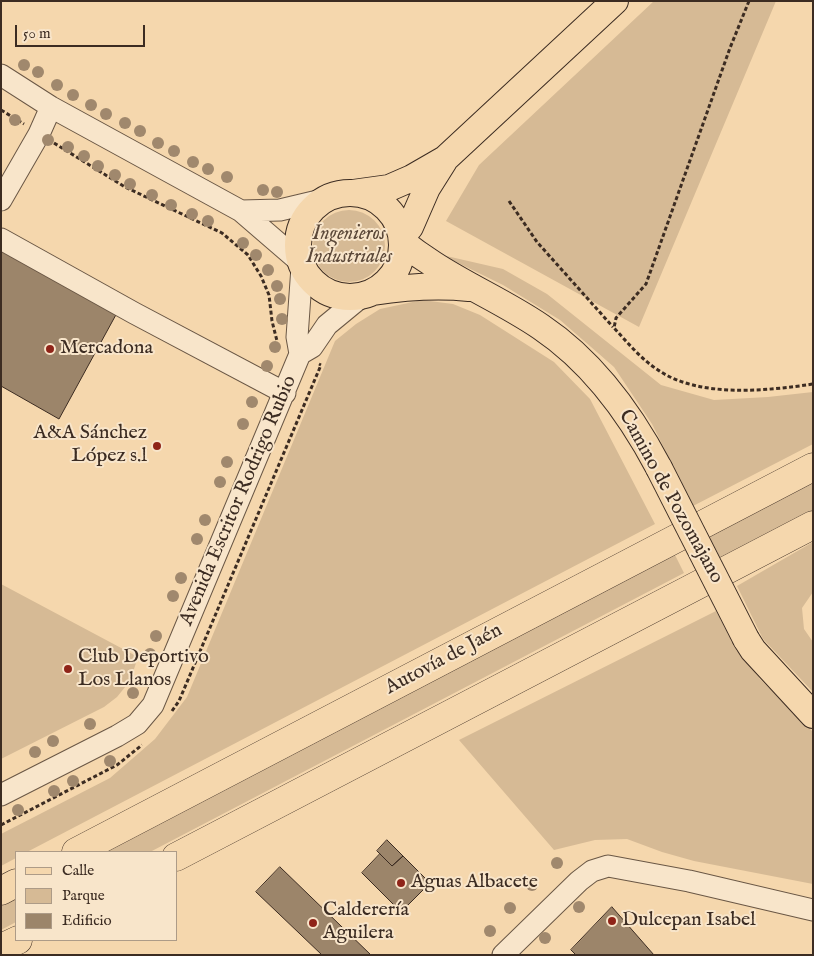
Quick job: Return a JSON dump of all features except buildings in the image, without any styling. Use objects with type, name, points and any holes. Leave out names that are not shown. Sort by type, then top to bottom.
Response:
[{"type":"highway","name":"Autovía de Jaén","points":[[78,851],[813,467]]},
{"type":"highway","points":[[178,856],[813,526]]},
{"type":"highway","points":[[1,891],[15,884]]},
{"type":"highway","points":[[1,948],[16,941]]},
{"type":"main road","points":[[353,193],[367,196],[379,202],[390,211],[397,223],[402,239],[402,253],[397,269],[387,283],[367,294],[344,298],[326,293],[312,282],[300,264],[297,244],[300,227],[309,212],[322,200],[337,194],[389,188],[412,178],[445,159],[615,1]]},
{"type":"main road","points":[[402,239],[410,227],[427,188],[445,159]]},
{"type":"main road","name":"Camino de Pozomajano","points":[[402,239],[433,265],[543,328],[572,350],[599,378],[642,435],[746,639],[753,650],[813,715]]},
{"type":"main road","name":"Camino de Pozomajano","points":[[367,294],[397,288],[442,286],[475,288]]},
{"type":"street","points":[[1,75],[51,107],[241,211],[300,264]]},
{"type":"street","points":[[1,200],[39,134],[51,107]]},
{"type":"street","points":[[241,211],[280,210],[322,200]]},
{"type":"street","points":[[1,239],[284,393]]},
{"type":"street","name":"Avenida Escritor Rodrigo Rubio","points":[[1,795],[117,736],[137,724],[153,705],[300,354],[297,337],[300,264]]},
{"type":"street","name":"Avenida Escritor Rodrigo Rubio","points":[[300,354],[312,347],[327,325],[367,294]]},
{"type":"street","points":[[503,955],[579,881],[592,871],[608,866],[810,907]]},
{"type":"path","points":[[614,328],[616,318],[646,284],[730,48],[749,1]]},
{"type":"path","points":[[1,110],[125,187],[222,233],[248,255],[261,276],[269,295],[272,321],[278,344],[320,365],[180,701],[169,715]]},
{"type":"path","points":[[509,200],[537,242],[641,358],[660,372],[680,382],[704,388],[776,389],[813,384]]},
{"type":"path","points":[[1,825],[117,765],[147,741]]},
{"type":"green space","points":[[654,1],[776,1],[639,327],[446,221],[479,165]]},
{"type":"green space","name":"Ingenieros Industriales","points":[[356,210],[375,220],[383,232],[385,246],[383,260],[375,272],[363,280],[342,282],[323,272],[315,260],[313,239],[323,220],[335,212]]},
{"type":"green space","points":[[442,255],[503,269],[547,294],[661,385],[714,400],[813,392],[813,444],[693,506],[652,424],[614,367],[560,320],[503,285]]},
{"type":"green space","points":[[422,300],[453,304],[480,315],[554,362],[590,399],[655,524],[29,851],[15,851],[15,859],[1,866],[1,834],[110,778],[155,739],[187,697],[335,341],[356,324],[380,309]]},
{"type":"green space","points":[[813,478],[813,512],[718,562],[705,535]]},
{"type":"green space","points":[[813,542],[813,592],[802,608],[804,629],[813,642],[813,692],[763,639],[737,586]]},
{"type":"green space","points":[[674,553],[684,573],[152,851],[101,851]]},
{"type":"green space","name":"Club Deportivo Los Llanos","points":[[1,584],[138,657],[130,681],[117,697],[104,707],[1,759]]},
{"type":"green space","points":[[716,611],[737,651],[740,650],[760,679],[813,732],[813,884],[694,861],[627,839],[595,840],[554,850],[459,740]]},
{"type":"green space","points":[[15,896],[15,923],[1,930],[1,903]]},
{"type":"place","name":"Mercadona","points":[[50,349]]},
{"type":"place","name":"A&A Sánchez López s.l","points":[[157,446]]},
{"type":"place","name":"Club Deportivo Los Llanos","points":[[68,669]]},
{"type":"place","name":"Aguas Albacete","points":[[401,883]]},
{"type":"place","name":"Dulcepan Isabel","points":[[612,921]]},
{"type":"place","name":"Calderería Aguilera","points":[[313,923]]}]
